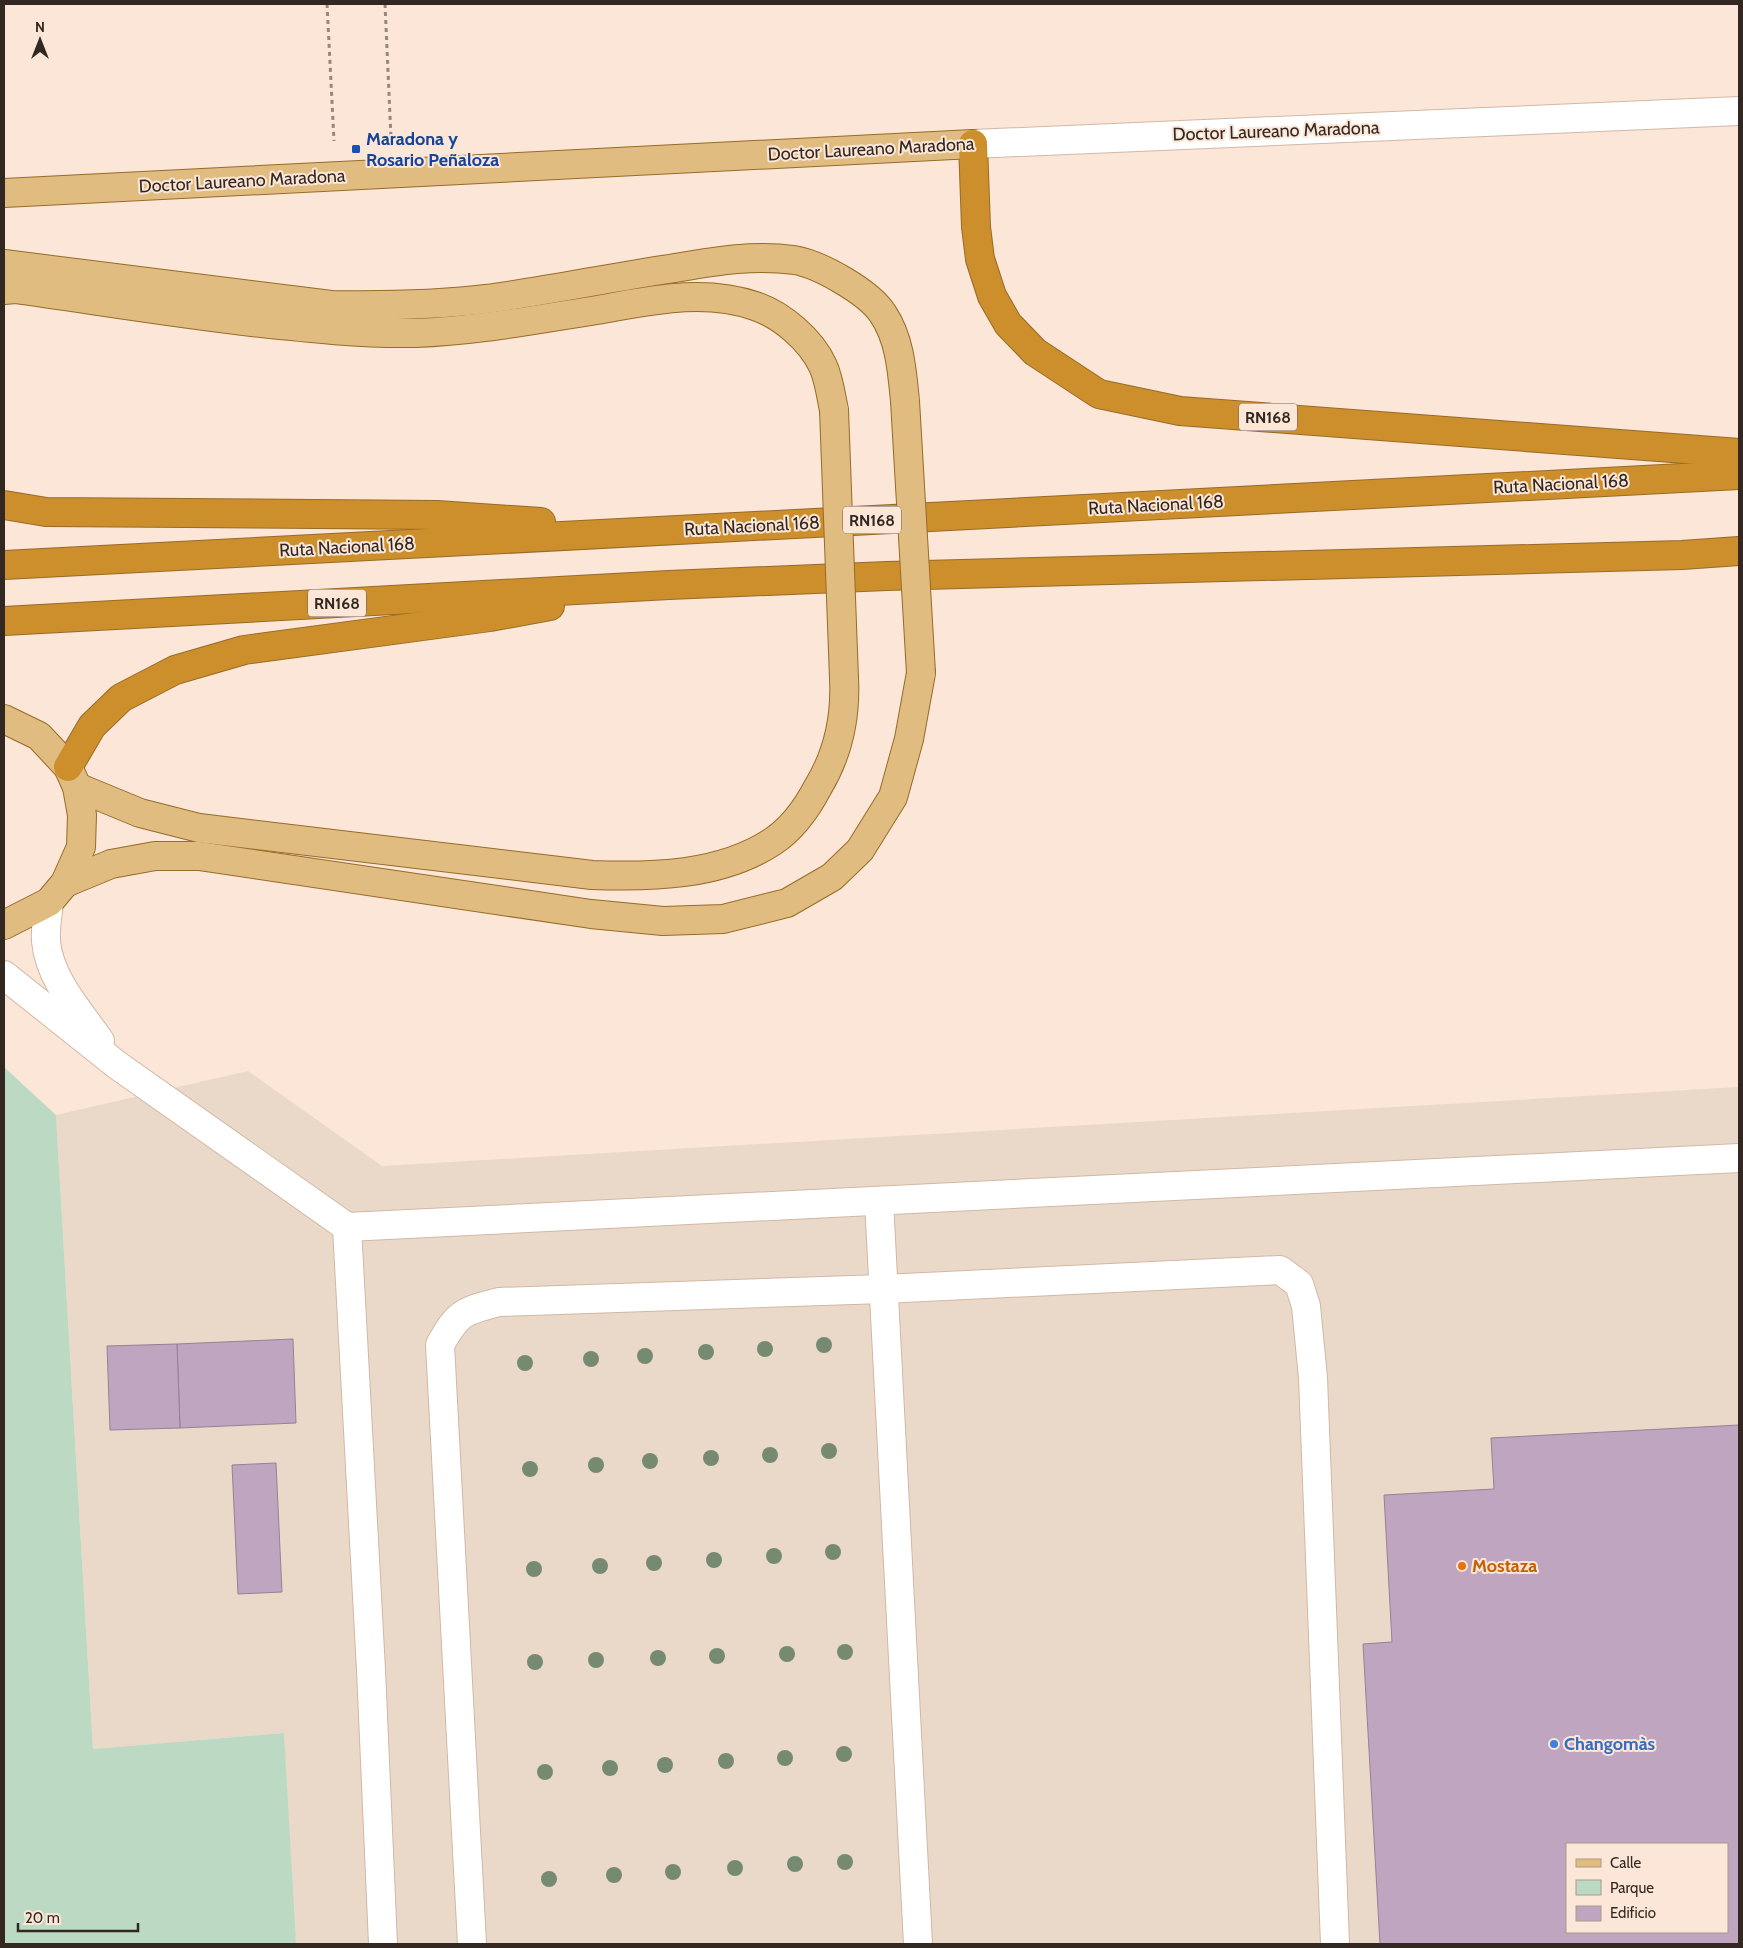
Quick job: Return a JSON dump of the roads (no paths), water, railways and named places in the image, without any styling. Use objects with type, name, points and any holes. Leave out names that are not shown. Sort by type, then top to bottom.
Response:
[{"type":"highway","name":"RN168","points":[[973,144],[976,227],[980,259],[992,296],[1008,324],[1035,352],[1099,394],[1180,411],[1739,453]]},
{"type":"highway","name":"Ruta Nacional 168","points":[[4,564],[1739,475]]},
{"type":"highway","name":"RN168","points":[[4,505],[46,512],[437,515],[665,530]]},
{"type":"highway","name":"RN168","points":[[4,621],[670,585],[887,576],[1682,555],[1739,551]]},
{"type":"highway","name":"RN168","points":[[73,777],[92,726],[120,698],[175,670],[244,650],[490,617],[670,585]]},
{"type":"main road","name":"Doctor Laureano Maradona","points":[[4,193],[973,144]]},
{"type":"main road","points":[[4,264],[331,305],[370,306],[416,305],[486,299],[733,258],[795,260],[828,271],[853,288],[882,312],[894,334],[902,368],[921,673],[909,739],[894,797],[860,850],[832,877],[787,903],[723,919],[663,921],[591,914],[199,856],[155,856],[111,864],[57,893],[4,925]]},
{"type":"main road","points":[[4,290],[14,289],[229,319],[333,331],[370,333],[418,333],[493,326],[678,297],[726,298],[757,307],[797,331],[812,348],[824,368],[834,410],[845,702],[841,731],[828,770],[794,823],[773,842],[742,858],[683,873],[637,877],[592,876],[199,828],[140,813],[73,777],[39,736],[4,719]]},
{"type":"main road","points":[[57,893],[81,847],[82,815],[73,777]]},
{"type":"street","name":"Doctor Laureano Maradona","points":[[973,144],[1739,111]]},
{"type":"street","points":[[57,893],[46,940],[51,962],[60,984],[117,1065]]},
{"type":"street","points":[[4,975],[117,1065],[347,1228],[1739,1158]]},
{"type":"street","points":[[879,1201],[918,1944]]},
{"type":"street","points":[[347,1228],[372,1680],[383,1944]]},
{"type":"street","points":[[472,1944],[440,1346],[452,1324],[467,1310],[499,1302],[883,1289],[1280,1270],[1300,1284],[1306,1306],[1318,1469],[1335,1944]]},
{"type":"place","name":"Maradona y Rosario Peñaloza","points":[[356,149]]},
{"type":"place","name":"Mostaza","points":[[1462,1566]]},
{"type":"place","name":"Changomàs","points":[[1554,1744]]}]
